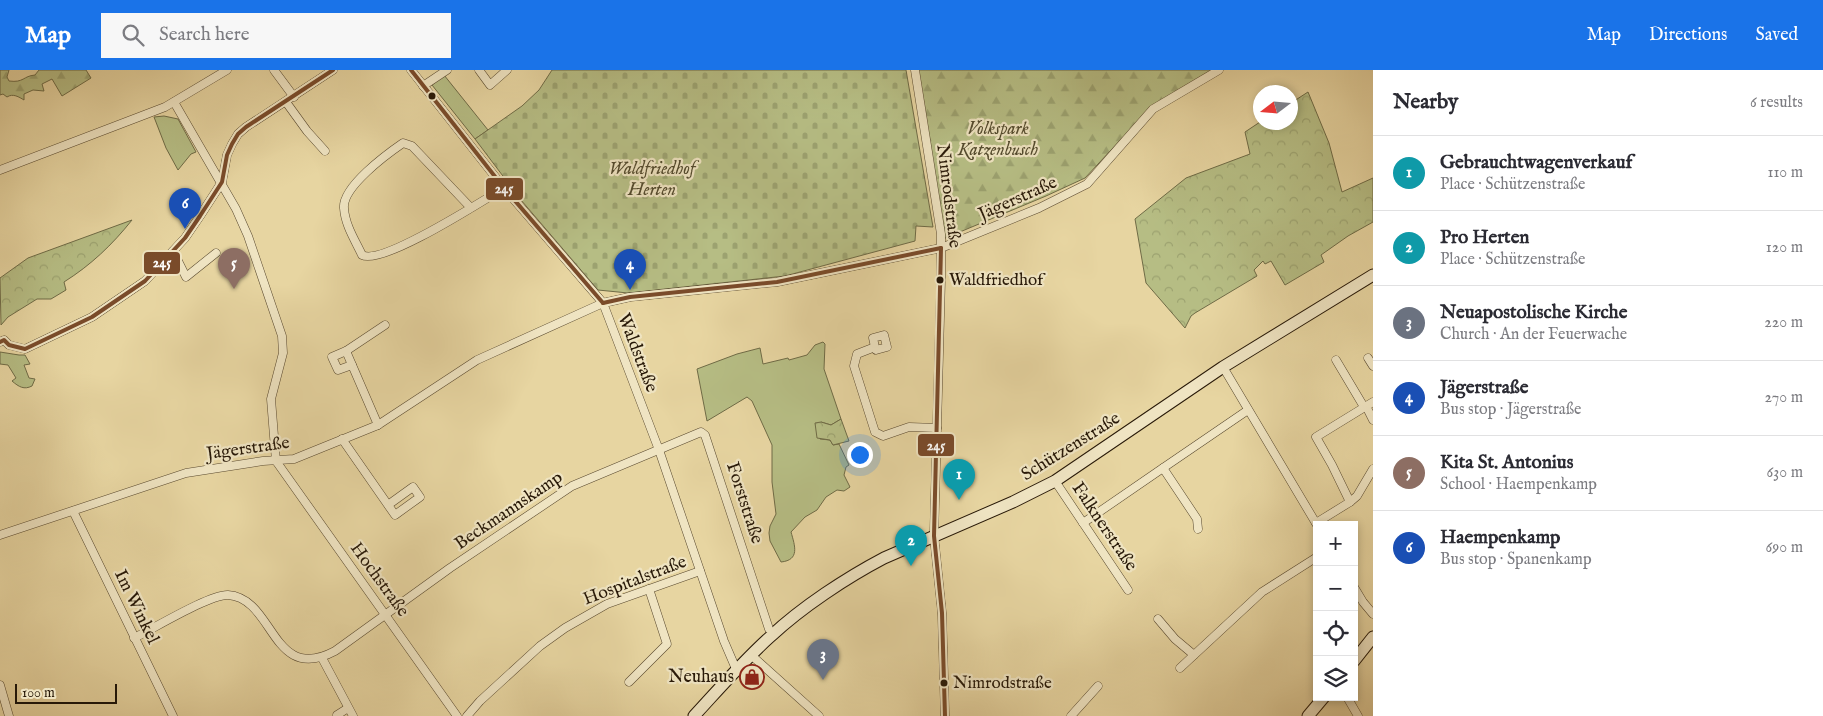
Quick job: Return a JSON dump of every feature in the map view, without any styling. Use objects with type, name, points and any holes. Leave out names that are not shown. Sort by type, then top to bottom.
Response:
[{"type":"main road","name":"Schützenstraße","points":[[694,716],[736,669],[772,635],[865,568],[1013,502],[1055,481],[1223,367],[1373,275]]},
{"type":"main road","points":[[1358,656],[1373,637]]},
{"type":"main road","points":[[1308,716],[1321,701]]},
{"type":"street","points":[[0,170],[165,107],[227,70]]},
{"type":"street","points":[[274,70],[294,97]]},
{"type":"street","points":[[1,339],[9,345],[25,349],[92,317],[144,281],[173,251],[196,222],[222,182],[227,154],[238,134],[334,70]]},
{"type":"street","name":"Waldstraße","points":[[411,70],[504,188],[602,303],[659,450],[724,641],[736,669]]},
{"type":"street","points":[[423,86],[447,70]]},
{"type":"street","points":[[479,70],[490,85],[507,70]]},
{"type":"street","name":"Nimrodstraße","points":[[915,70],[939,222],[941,248],[934,536],[942,623],[945,716]]},
{"type":"street","name":"Jägerstraße","points":[[0,535],[186,473],[263,461],[294,459],[378,424],[477,360],[602,303],[630,297],[777,282],[941,248],[1039,208],[1088,184],[1154,109],[1219,70]]},
{"type":"street","points":[[174,102],[202,152],[222,182],[248,236],[282,336],[283,353],[272,399],[276,461]]},
{"type":"street","points":[[286,102],[307,131],[326,151]]},
{"type":"street","points":[[471,208],[412,146],[403,143],[364,175],[346,196],[344,206],[346,223],[362,255],[367,257],[397,248],[440,227],[504,188]]},
{"type":"street","points":[[173,251],[186,277],[216,253]]},
{"type":"street","points":[[352,365],[338,370],[332,357],[385,325]]},
{"type":"street","points":[[876,347],[857,354],[854,366],[875,432],[883,436],[909,427],[937,428]]},
{"type":"street","points":[[346,350],[378,424]]},
{"type":"street","points":[[1368,358],[1373,366]]},
{"type":"street","points":[[1336,360],[1373,420]]},
{"type":"street","points":[[1223,367],[1314,521]]},
{"type":"street","points":[[1350,502],[1316,437],[1373,402]]},
{"type":"street","points":[[1083,523],[1248,410]]},
{"type":"street","name":"Forststraße","points":[[659,450],[701,432],[705,435],[769,629]]},
{"type":"street","points":[[342,439],[388,505]]},
{"type":"street","name":"Beckmannskamp","points":[[322,658],[335,651],[450,568],[572,486],[659,450]]},
{"type":"street","name":"Hochstraße","points":[[276,461],[457,716]]},
{"type":"street","points":[[1163,468],[1197,519],[1198,529]]},
{"type":"street","points":[[1321,521],[1357,496],[1373,468]]},
{"type":"street","name":"Falknerstraße","points":[[1055,481],[1128,590]]},
{"type":"street","name":"Im Winkel","points":[[73,512],[172,716]]},
{"type":"street","points":[[1180,668],[1262,592],[1313,560]]},
{"type":"street","name":"Hospitalstraße","points":[[467,716],[480,701],[540,646],[565,628],[607,604],[700,571]]},
{"type":"street","points":[[629,682],[667,644],[649,589]]},
{"type":"street","points":[[1358,594],[1373,614]]},
{"type":"street","points":[[134,638],[210,599],[228,595],[239,597],[249,604],[286,650],[305,659],[322,658],[353,716]]},
{"type":"street","points":[[1158,619],[1175,639],[1194,656]]},
{"type":"street","points":[[751,655],[819,716]]},
{"type":"street","points":[[0,686],[9,716]]},
{"type":"street","points":[[1071,716],[1098,686]]},
{"type":"street","points":[[1349,701],[1358,716]]},
{"type":"street","points":[[338,716],[337,714],[348,708]]},
{"type":"green space","points":[[0,70],[9,70],[7,77],[9,81],[18,81],[35,75],[39,70],[86,70],[91,78],[62,96],[52,79],[42,84],[44,91],[33,90],[24,94],[24,100],[14,95],[7,97],[3,94],[0,95]]},
{"type":"green space","name":"Waldfriedhof Herten","points":[[552,70],[906,70],[933,227],[916,226],[915,241],[785,276],[628,293],[598,290],[521,200],[475,139],[522,106],[539,90]]},
{"type":"green space","name":"Volkspark Katzenbusch","points":[[915,70],[1218,70],[1152,106],[1085,178],[943,239]]},
{"type":"green space","points":[[444,75],[488,130],[475,139],[432,85]]},
{"type":"green space","points":[[1308,92],[1329,143],[1342,192],[1373,178],[1373,222],[1348,236],[1321,255],[1324,262],[1285,285],[1271,261],[1265,264],[1263,261],[1254,270],[1257,276],[1195,313],[1191,316],[1185,328],[1146,283],[1135,219],[1186,178],[1250,154],[1245,132],[1253,127],[1253,130],[1298,130],[1298,98]]},
{"type":"green space","points":[[164,116],[178,119],[196,152],[191,154],[178,170],[166,148],[154,117]]},
{"type":"green space","points":[[132,220],[101,254],[64,282],[66,290],[51,299],[37,299],[8,317],[1,325],[0,278],[28,258]]},
{"type":"green space","points":[[823,342],[825,344],[824,369],[841,419],[831,425],[821,422],[820,439],[830,440],[833,445],[839,444],[849,465],[846,467],[844,475],[850,487],[844,491],[837,490],[826,497],[817,510],[805,517],[791,532],[795,547],[794,555],[787,561],[781,562],[770,541],[769,533],[776,514],[772,482],[772,445],[752,401],[747,397],[707,421],[697,369],[737,354],[760,348],[763,364],[788,358],[789,360],[807,355],[815,345]]},
{"type":"green space","points":[[0,352],[25,355],[30,364],[24,365],[29,378],[35,379],[32,386],[22,387],[12,381],[16,378],[8,365],[0,364]]},
{"type":"green space","points":[[841,419],[849,441],[833,445],[830,440],[817,438],[815,423],[821,422],[831,425]]},
{"type":"transit line","name":"245","points":[[0,342],[4,340],[9,345],[25,349],[92,317],[145,281],[185,238],[222,182],[227,155],[238,134],[333,70]]},
{"type":"transit line","name":"245","points":[[411,70],[504,188],[603,303]]},
{"type":"transit line","name":"245","points":[[941,248],[934,536],[942,613],[945,716]]},
{"type":"transit line","name":"245","points":[[603,303],[630,297],[777,282],[941,248]]},
{"type":"place","name":"Haempenkamp","points":[[185,229]]},
{"type":"place","name":"Waldfriedhof","points":[[940,280]]},
{"type":"place","name":"Kita St. Antonius","points":[[234,289]]},
{"type":"place","name":"Jägerstraße","points":[[630,290]]},
{"type":"place","name":"Gebrauchtwagenverkauf","points":[[959,500]]},
{"type":"place","name":"Pro Herten","points":[[911,566]]},
{"type":"place","name":"Neuhaus","points":[[752,677]]},
{"type":"place","name":"Neuapostolische Kirche","points":[[823,680]]},
{"type":"place","name":"Nimrodstraße","points":[[944,683]]}]
